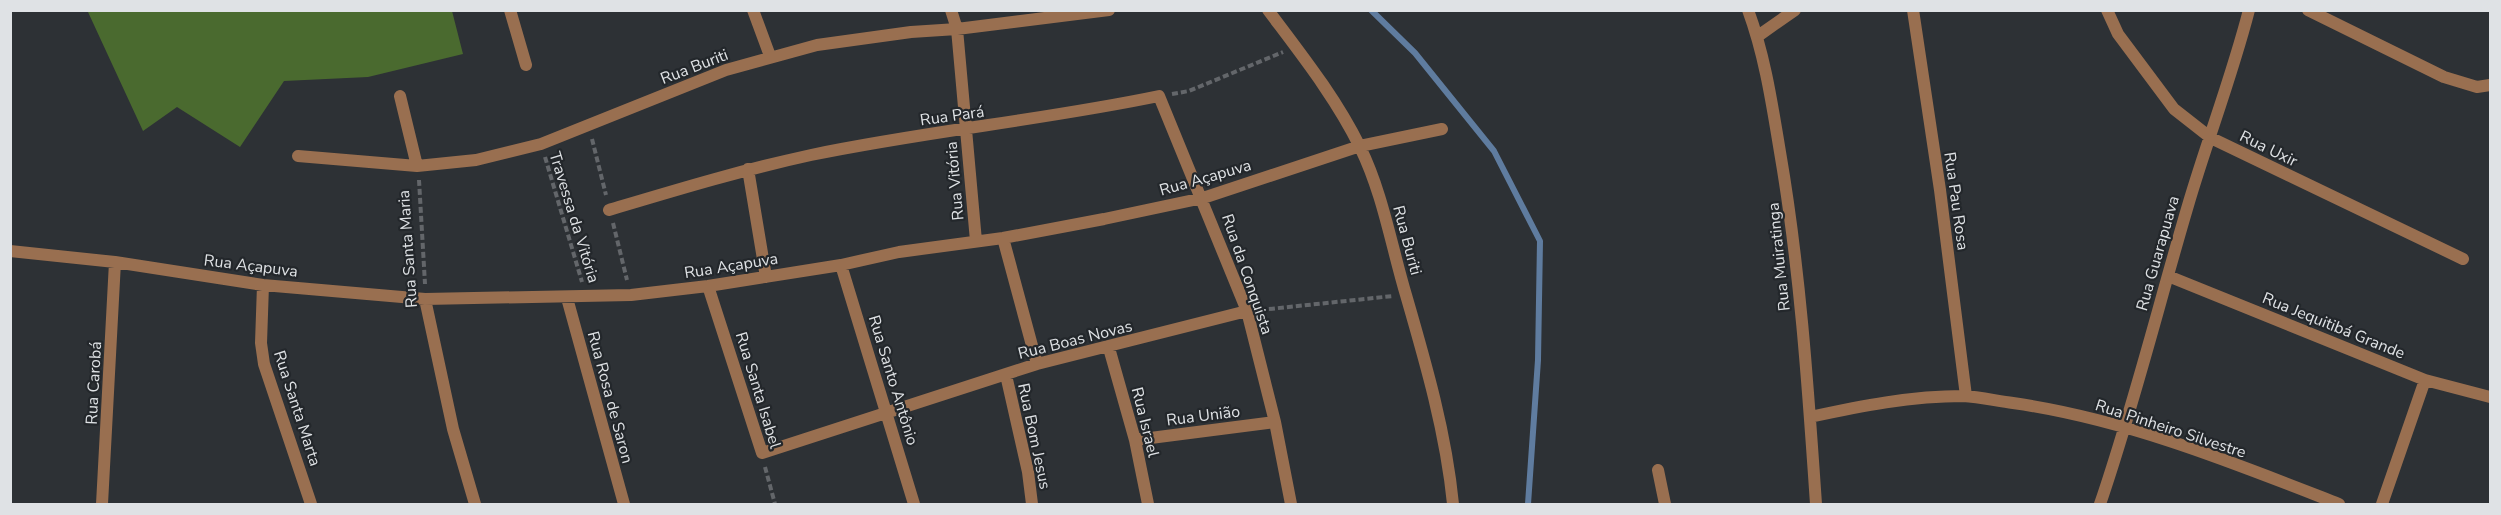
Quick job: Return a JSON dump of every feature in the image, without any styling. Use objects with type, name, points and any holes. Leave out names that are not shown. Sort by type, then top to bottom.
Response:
[{"type":"street","points":[[510,10],[526,65]]},
{"type":"street","points":[[753,10],[770,56]]},
{"type":"street","name":"Rua Vitória","points":[[951,10],[957,29],[976,241]]},
{"type":"street","name":"Rua Buriti","points":[[298,156],[417,166],[476,160],[541,144],[678,88],[770,56],[863,38],[1109,10]]},
{"type":"street","name":"Rua Buriti","points":[[1268,10],[1296,46],[1360,146],[1385,211],[1439,419],[1453,504]]},
{"type":"street","name":"Rua Muiratinga","points":[[1749,10],[1758,36],[1792,220],[1816,504]]},
{"type":"street","points":[[1758,36],[1795,10]]},
{"type":"street","name":"Rua Pau Rosa","points":[[1913,10],[1940,190],[1966,396]]},
{"type":"street","name":"Rua Uxir","points":[[2107,10],[2118,34],[2174,109],[2211,138],[2463,259]]},
{"type":"street","name":"Rua Guarapuava","points":[[2100,504],[2126,427],[2168,276],[2249,10]]},
{"type":"street","points":[[2308,10],[2444,77],[2477,87],[2490,85]]},
{"type":"street","name":"Rua Santa Maria","points":[[400,96],[417,166]]},
{"type":"street","name":"Rua Pará","points":[[609,210],[748,170],[880,142],[1079,113],[1160,96]]},
{"type":"street","name":"Rua da Conquista","points":[[1160,96],[1247,311],[1275,422],[1291,504]]},
{"type":"street","name":"Rua Açapuva","points":[[10,251],[115,262],[263,285],[425,299],[587,297],[708,286],[842,265],[899,252],[1003,238],[1203,198],[1360,146],[1442,129]]},
{"type":"street","points":[[748,170],[766,277]]},
{"type":"street","points":[[1003,238],[1037,364]]},
{"type":"street","name":"Rua Carobá","points":[[102,504],[115,262]]},
{"type":"street","name":"Rua Santo Antônio","points":[[842,265],[914,504]]},
{"type":"street","name":"Rua Jequitibá Grande","points":[[2168,276],[2425,380],[2490,397]]},
{"type":"street","name":"Rua Santa Marta","points":[[263,285],[261,343],[264,364],[311,504]]},
{"type":"street","name":"Rua Santa Isabel","points":[[708,286],[762,453]]},
{"type":"street","name":"Rua Rosa de Saron","points":[[567,298],[624,504]]},
{"type":"street","name":"Rua Santa Maria","points":[[425,299],[453,429],[475,504]]},
{"type":"street","name":"Rua Boas Novas","points":[[762,453],[1037,364],[1109,348],[1247,311]]},
{"type":"street","name":"Rua Israel","points":[[1109,348],[1135,440],[1148,504]]},
{"type":"street","name":"Rua Bom Jesus","points":[[1006,375],[1028,472],[1032,504]]},
{"type":"street","points":[[2382,504],[2425,380]]},
{"type":"street","name":"Rua Pinheiro Silvestre","points":[[1810,417],[1876,403],[1923,397],[1966,396],[2046,407],[2126,427],[2339,504]]},
{"type":"street","name":"Rua União","points":[[1135,440],[1275,422]]},
{"type":"street","points":[[1658,470],[1665,504]]},
{"type":"path","points":[[1160,96],[1189,91],[1296,46]]},
{"type":"path","name":"Travessa da Vitória","points":[[541,144],[587,297]]},
{"type":"path","name":"Rua Santa Maria","points":[[417,166],[425,299]]},
{"type":"path","points":[[1247,311],[1406,295]]},
{"type":"path","name":"Rua Santa Isabel","points":[[762,453],[775,504]]},
{"type":"green space","points":[[84,11],[452,11],[463,54],[368,77],[284,81],[240,147],[177,107],[143,131],[88,12]]},
{"type":"waterway","points":[[1371,10],[1415,53],[1494,151],[1540,241],[1538,360],[1528,504]]}]
